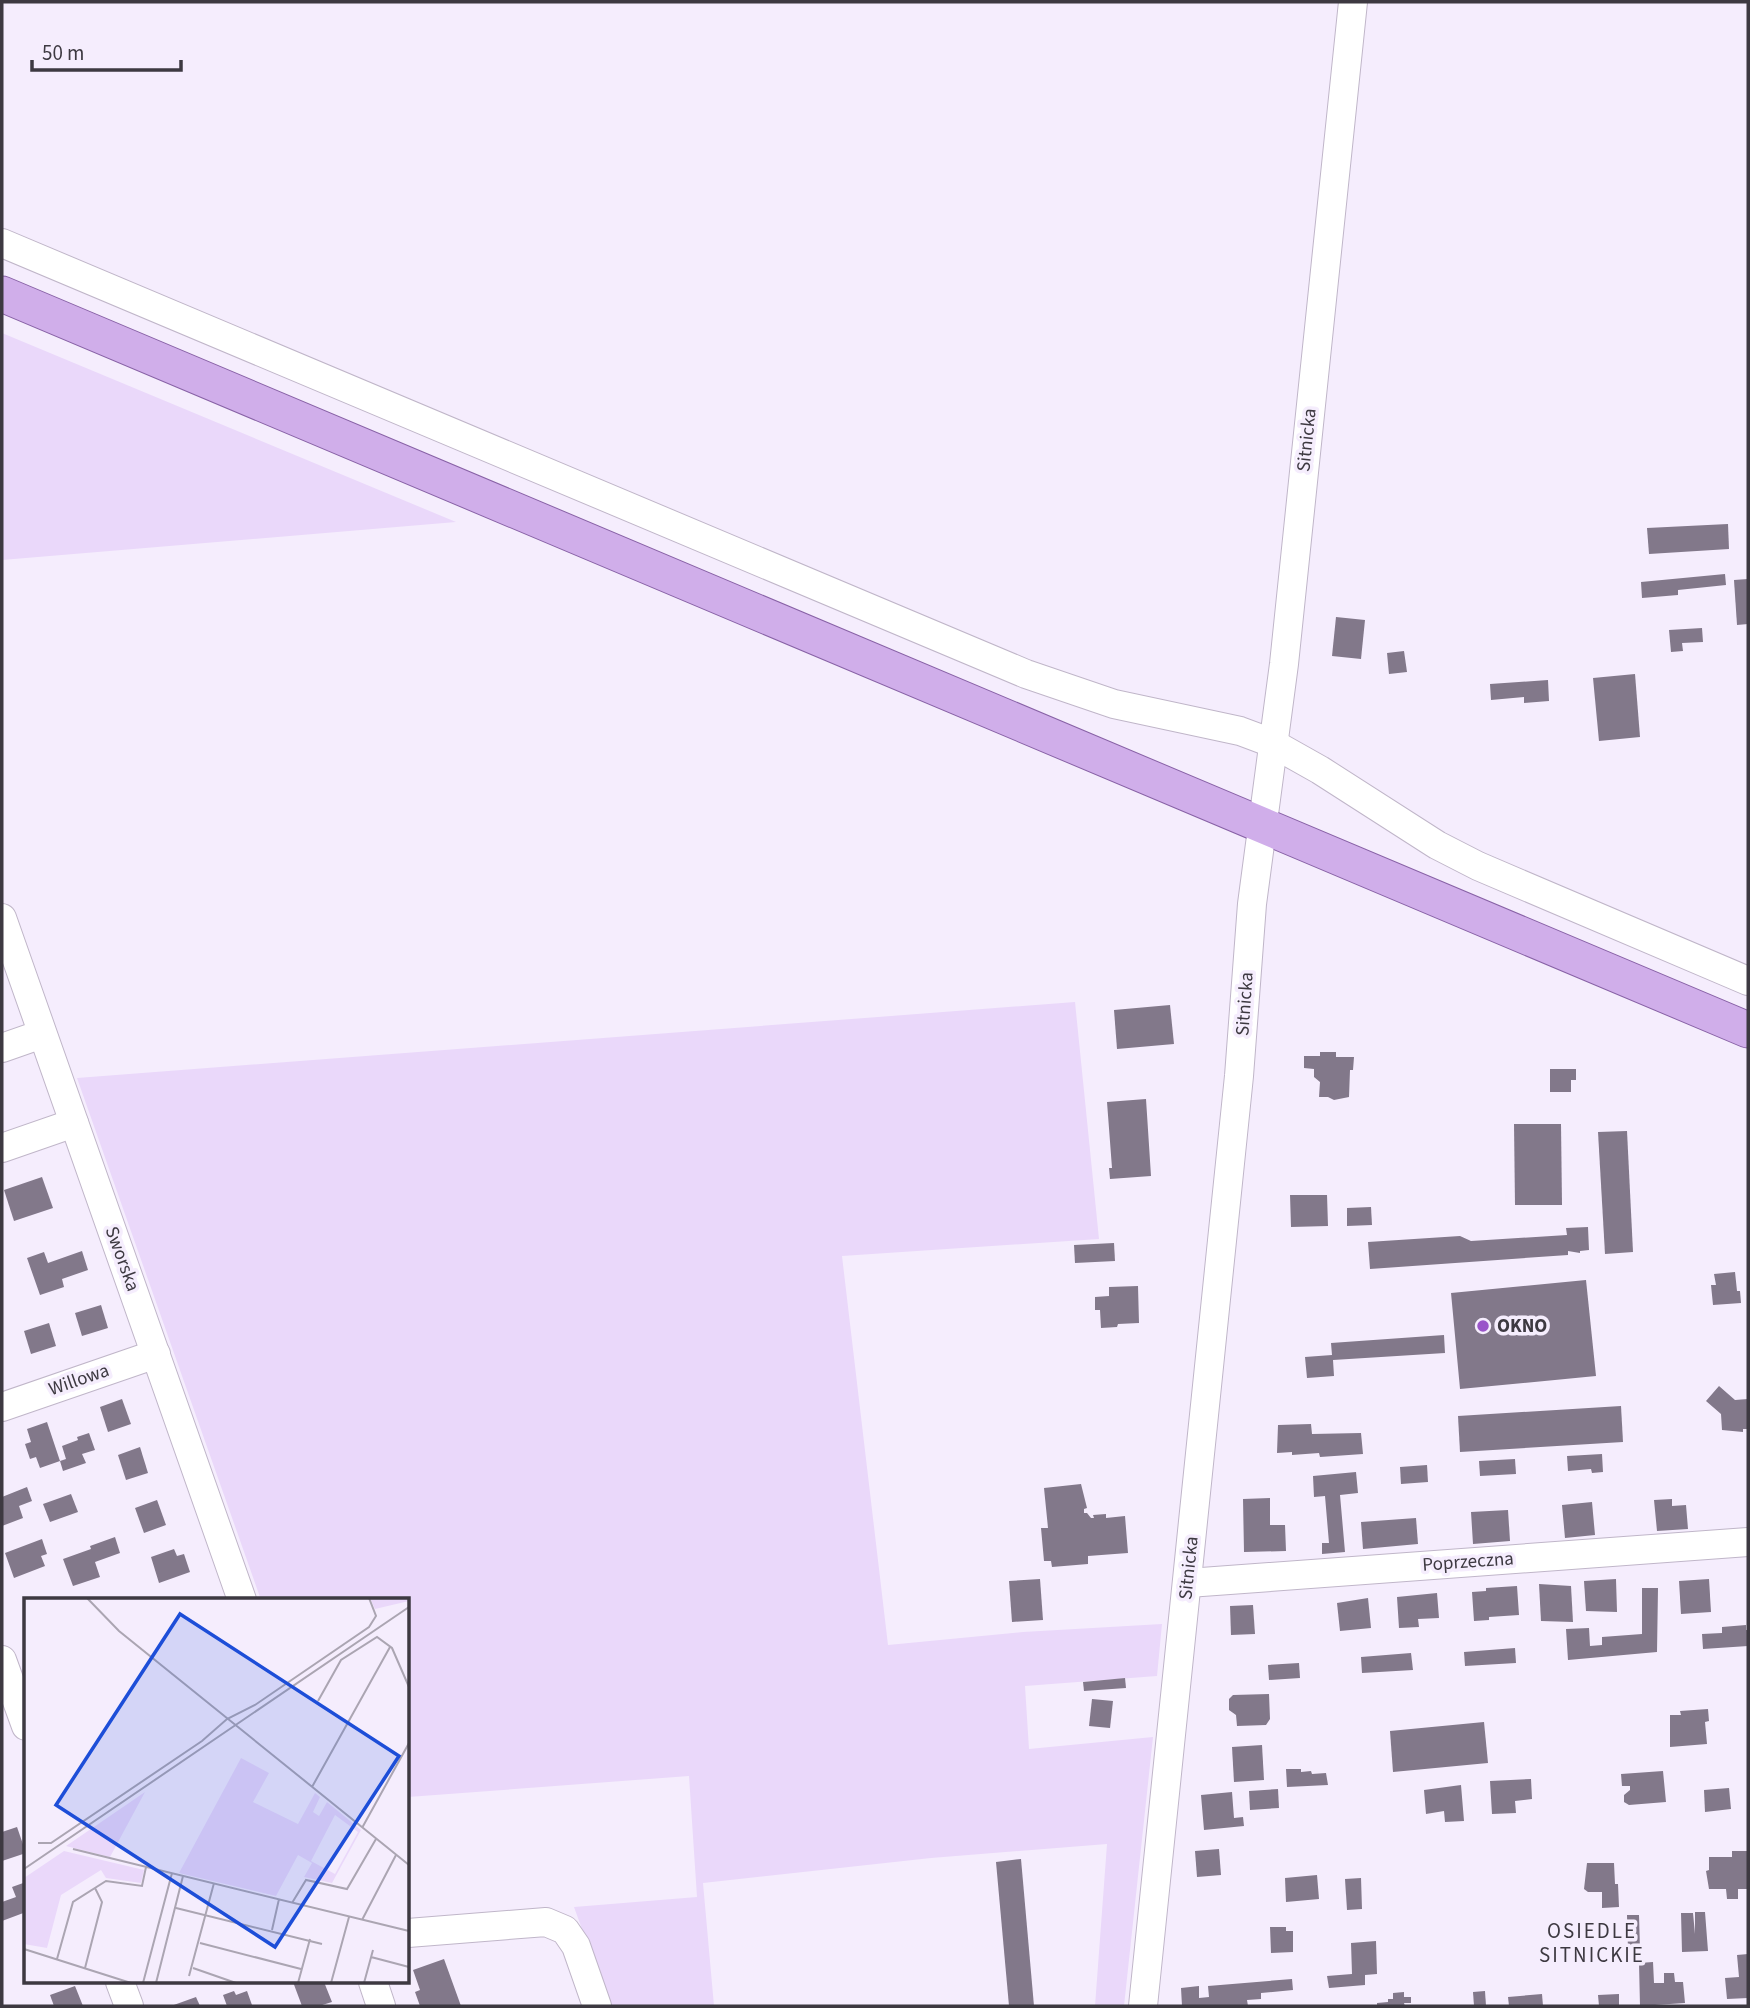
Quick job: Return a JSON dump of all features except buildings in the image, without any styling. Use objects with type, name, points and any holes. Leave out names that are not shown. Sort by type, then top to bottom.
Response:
[{"type":"main road","points":[[2,294],[1748,1030]]},
{"type":"street","name":"Sitnicka","points":[[1143,2006],[1241,1062],[1252,904],[1284,664],[1353,2]]},
{"type":"street","points":[[2,243],[1026,674],[1114,704],[1240,731],[1272,743],[1320,770],[1437,845],[1478,866],[1748,981]]},
{"type":"street","name":"Sworska","points":[[2,918],[241,1598]]},
{"type":"street","points":[[2,1048],[42,1034]]},
{"type":"street","points":[[2,1148],[74,1123]]},
{"type":"street","name":"Willowa","points":[[2,1407],[156,1354]]},
{"type":"street","name":"Poprzeczna","points":[[1188,1583],[1748,1542]]},
{"type":"street","points":[[2,1660],[24,1720]]},
{"type":"street","points":[[410,1933],[546,1922],[565,1930],[576,1946],[597,2006]]},
{"type":"street","points":[[120,1983],[129,2006]]},
{"type":"street","points":[[373,1983],[381,2006]]},
{"type":"shaded area","points":[[2,333],[456,522],[2,560]]},
{"type":"shaded area","points":[[1075,1002],[1099,1239],[842,1256],[888,1645],[1023,1632],[1162,1624],[1157,1676],[1025,1686],[1029,1749],[1153,1737],[1124,2006],[1095,2006],[1107,1844],[931,1858],[703,1883],[714,2006],[610,2006],[574,1907],[697,1897],[689,1776],[410,1797],[410,1598],[260,1598],[77,1078]]},
{"type":"place","name":"OKNO","points":[[1483,1326]]},
{"type":"district","name":"OSIEDLE SITNICKIE","points":[[1592,1943]]}]
